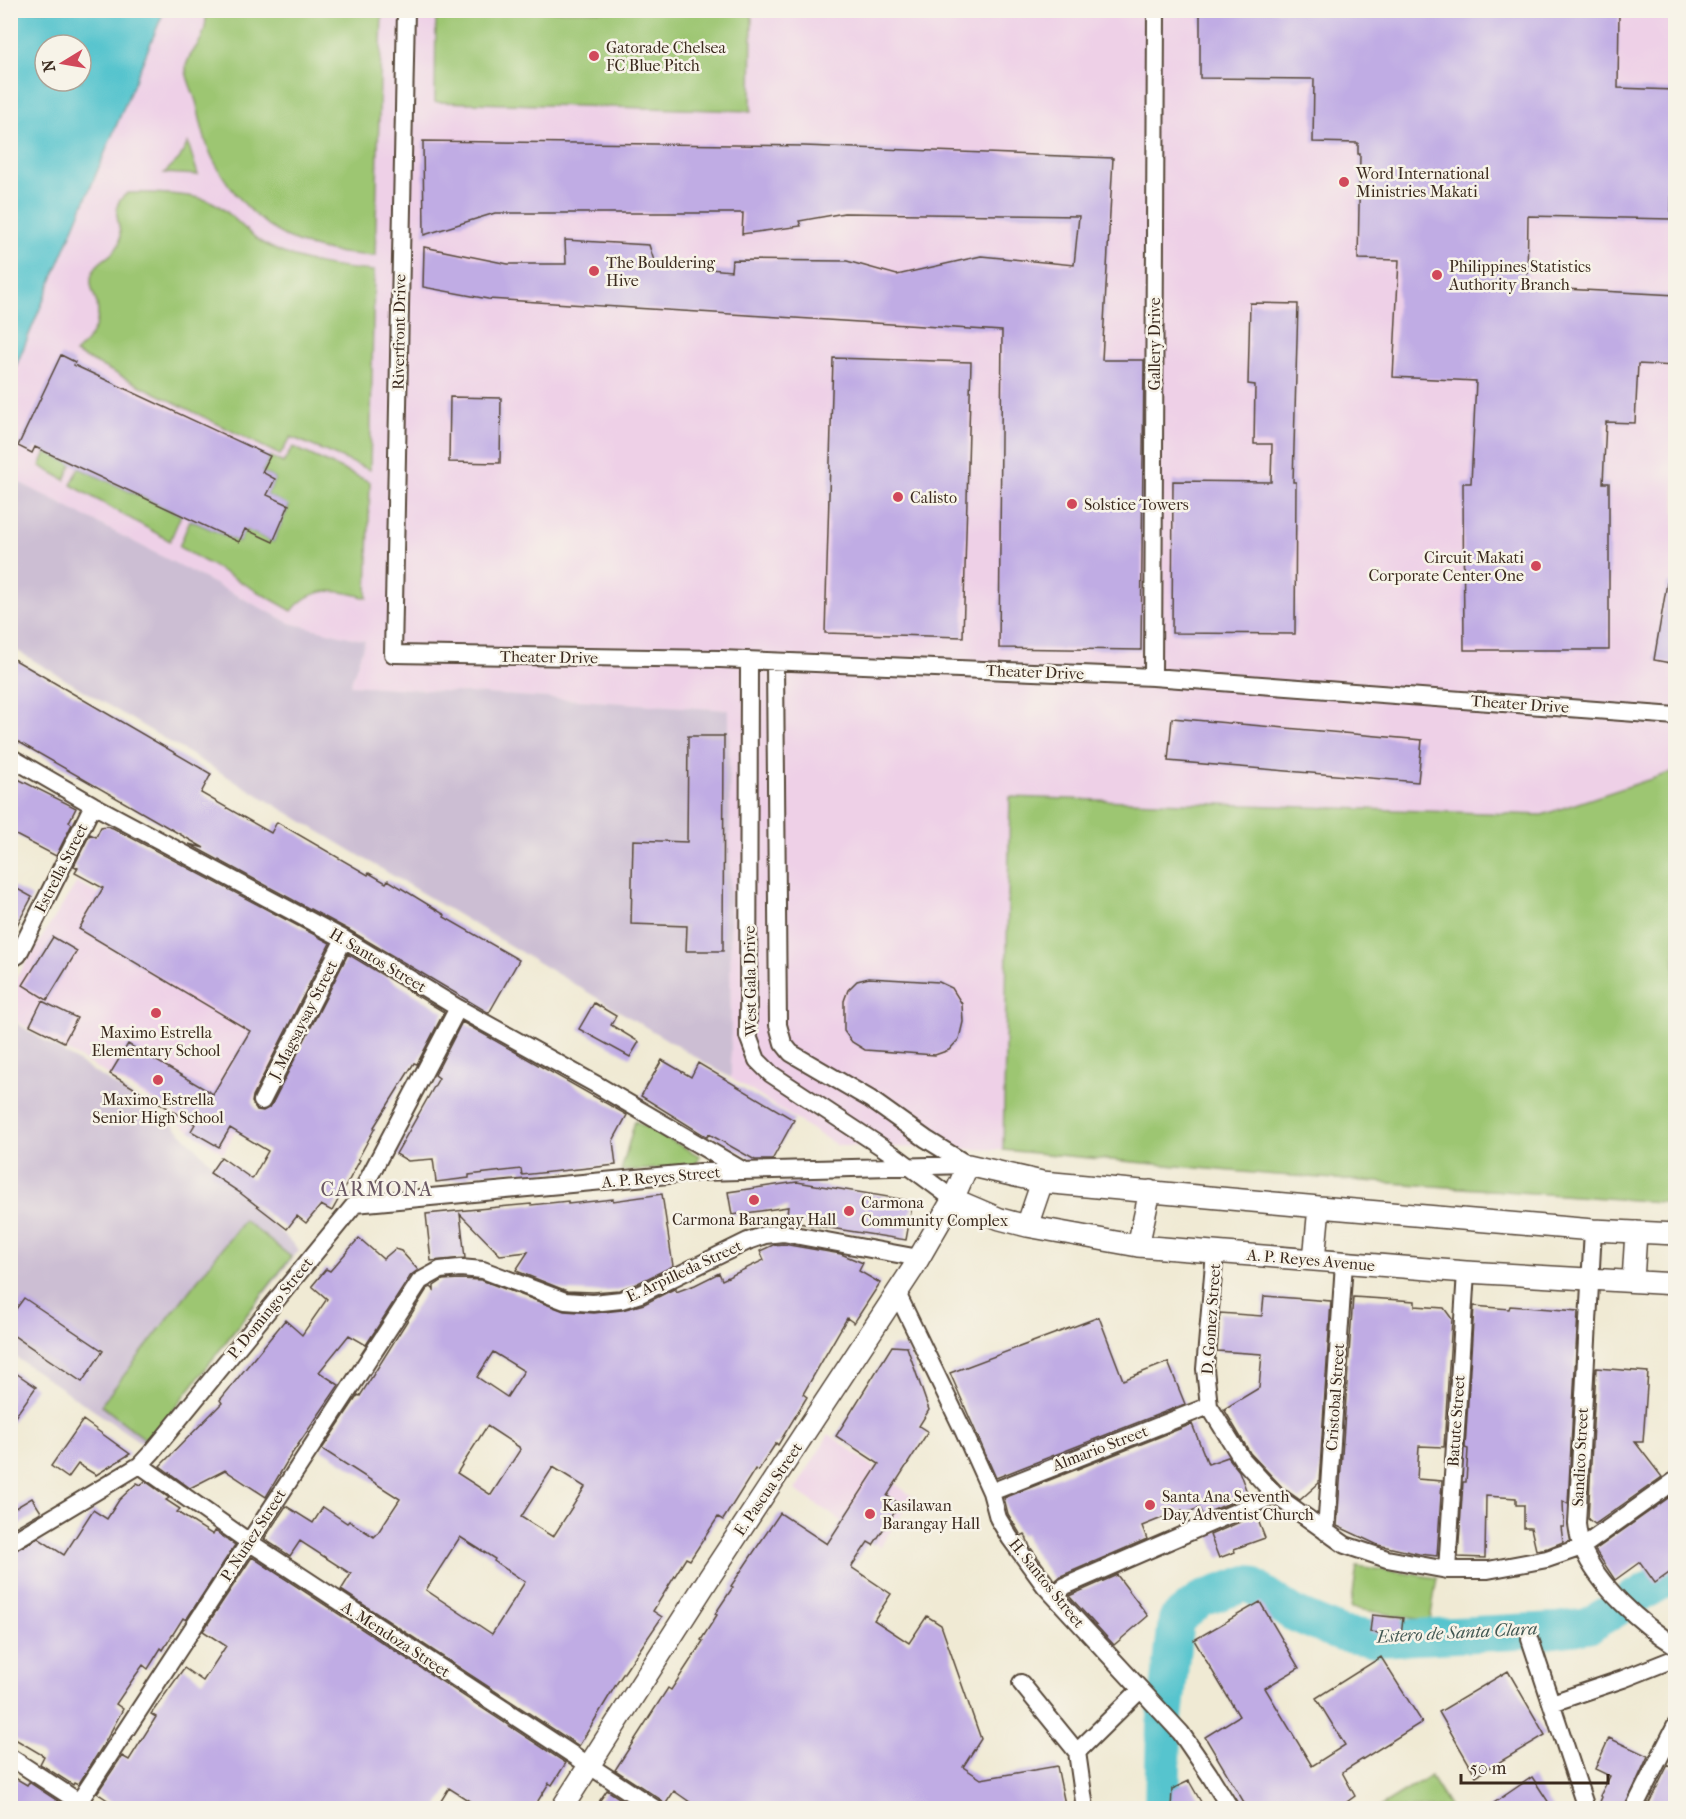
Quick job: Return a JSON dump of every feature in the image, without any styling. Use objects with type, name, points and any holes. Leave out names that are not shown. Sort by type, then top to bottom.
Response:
[{"type":"street","name":"Riverfront Drive","points":[[393,654],[406,10]]},
{"type":"street","name":"Gallery Drive","points":[[1153,677],[1156,10]]},
{"type":"street","name":"Theater Drive","points":[[393,654],[749,661],[1153,677],[1676,716]]},
{"type":"street","name":"West Gala Drive","points":[[749,661],[747,702],[750,913],[748,1036],[757,1060],[771,1074],[911,1167],[953,1199]]},
{"type":"street","name":"West Gala Drive","points":[[775,662],[778,1025],[783,1043],[791,1053],[870,1099],[926,1139],[968,1165]]},
{"type":"street","name":"H. Santos Street","points":[[10,757],[93,805],[344,939],[458,1008],[597,1085],[742,1170]]},
{"type":"street","name":"Estrella Street","points":[[10,960],[18,955],[93,805]]},
{"type":"street","points":[[749,844],[777,844]]},
{"type":"street","points":[[750,913],[778,913]]},
{"type":"street","name":"J. Magsaysay Street","points":[[262,1101],[344,939]]},
{"type":"street","name":"P. Domingo Street","points":[[10,1543],[140,1466],[355,1204],[458,1008]]},
{"type":"street","points":[[968,1165],[1042,1182],[1593,1230],[1676,1234]]},
{"type":"street","name":"A. P. Reyes Street","points":[[355,1204],[742,1170],[968,1165]]},
{"type":"street","name":"E. Pascua Street","points":[[562,1809],[709,1578],[916,1264],[953,1199],[968,1165]]},
{"type":"street","points":[[1027,1226],[1042,1182]]},
{"type":"street","points":[[1138,1246],[1150,1191]]},
{"type":"street","name":"A. P. Reyes Avenue","points":[[953,1199],[1000,1219],[1027,1226],[1138,1246],[1466,1272],[1676,1284]]},
{"type":"street","points":[[1314,1260],[1319,1207]]},
{"type":"street","name":"Sandico Street","points":[[1593,1230],[1576,1524],[1582,1547],[1595,1570],[1617,1597],[1660,1636],[1676,1646]]},
{"type":"street","points":[[1633,1281],[1636,1232]]},
{"type":"street","name":"E. Arpilleda Street","points":[[440,1270],[483,1269],[565,1301],[594,1303],[621,1300],[640,1294],[748,1241],[765,1235],[783,1233],[859,1246],[916,1264]]},
{"type":"street","name":"D. Gomez Street","points":[[1215,1252],[1205,1369],[1209,1406],[1242,1459],[1275,1495],[1345,1545],[1387,1559],[1447,1570],[1488,1570],[1547,1559],[1582,1547],[1676,1480]]},
{"type":"street","name":"Cristobal Street","points":[[1326,1532],[1344,1263]]},
{"type":"street","name":"P. Nuñez Street","points":[[81,1806],[249,1542],[420,1281],[440,1270]]},
{"type":"street","name":"Batute Street","points":[[1447,1570],[1466,1272]]},
{"type":"street","name":"H. Santos Street","points":[[897,1293],[926,1350],[991,1492],[998,1518],[1010,1538],[1054,1595],[1175,1728],[1209,1774],[1230,1809]]},
{"type":"street","name":"Almario Street","points":[[991,1492],[1209,1406]]},
{"type":"street","name":"A. Mendoza Street","points":[[140,1466],[249,1542],[654,1809]]},
{"type":"street","points":[[1054,1595],[1065,1586],[1275,1495]]},
{"type":"street","points":[[1530,1639],[1586,1809]]},
{"type":"street","points":[[1552,1703],[1676,1658]]},
{"type":"street","points":[[1021,1683],[1077,1752],[1085,1809]]},
{"type":"street","points":[[1077,1752],[1140,1690]]},
{"type":"street","points":[[1634,1809],[1676,1725]]},
{"type":"street","points":[[10,1757],[81,1806]]},
{"type":"shaded area","points":[[164,11],[1675,11],[1675,771],[1542,815],[1010,798],[1003,1150],[838,1146],[731,1078],[729,710],[350,685],[365,641],[290,623],[11,478],[11,378]]},
{"type":"shaded area","points":[[11,478],[290,623],[365,641],[350,685],[729,710],[731,1078],[11,647]]},
{"type":"shaded area","name":"Maximo Estrella Elementary School","points":[[77,882],[241,980],[260,981],[305,1007],[223,1153],[177,1122],[177,1115],[11,1018],[10,988]]},
{"type":"shaded area","points":[[10,1019],[164,1116],[299,1250],[146,1446],[11,1354]]},
{"type":"shaded area","points":[[829,1434],[913,1497],[880,1547],[795,1490]]},
{"type":"green space","points":[[206,11],[382,11],[375,256],[321,249],[290,239],[267,225],[246,206],[228,184],[208,148],[186,70],[188,61],[203,34]]},
{"type":"green space","name":"Gatorade Chelsea FC Blue Pitch","points":[[436,11],[752,11],[751,111],[435,102]]},
{"type":"green space","points":[[188,143],[198,175],[164,173],[179,159]]},
{"type":"green space","points":[[128,193],[172,194],[206,200],[228,213],[261,242],[281,252],[320,264],[374,271],[370,470],[291,437],[280,455],[75,353],[94,330],[98,309],[91,279],[96,267],[113,253],[119,244],[118,204],[121,198]]},
{"type":"green space","points":[[52,438],[55,456],[72,464],[65,480],[40,466]]},
{"type":"green space","points":[[293,447],[370,482],[367,598],[326,591],[308,597],[292,611],[179,547],[190,520],[239,542],[245,529],[273,542],[289,506],[267,495],[275,479],[262,472],[270,456],[283,463]]},
{"type":"green space","points":[[79,468],[181,515],[170,541],[71,485]]},
{"type":"green space","points":[[1675,771],[1675,1203],[1264,1174],[1003,1150],[1010,797],[1542,815]]},
{"type":"green space","points":[[635,1121],[700,1156],[695,1167],[621,1171]]},
{"type":"green space","points":[[244,1220],[291,1257],[149,1442],[101,1405]]},
{"type":"green space","points":[[1357,1566],[1437,1578],[1430,1621],[1351,1608]]},
{"type":"green space","points":[[1430,1776],[1450,1808],[1378,1808]]},
{"type":"water","points":[[10,11],[164,11],[11,378]]},
{"type":"building","points":[[1200,10],[1619,10],[1618,88],[1674,90],[1671,219],[1528,216],[1527,287],[1676,295],[1676,366],[1638,364],[1635,423],[1606,422],[1603,483],[1609,483],[1609,650],[1464,650],[1463,483],[1471,483],[1476,381],[1393,377],[1399,260],[1358,259],[1360,154],[1358,154],[1358,143],[1313,142],[1314,79],[1200,78]]},
{"type":"building","points":[[423,141],[804,146],[1113,158],[1102,360],[1144,360],[1141,650],[999,648],[1002,331],[488,299],[423,287],[424,247],[508,264],[566,264],[565,240],[649,245],[655,264],[731,271],[732,260],[847,261],[897,275],[981,256],[1074,265],[1079,216],[844,213],[799,221],[801,226],[742,234],[743,213],[495,213],[424,235]]},
{"type":"building","points":[[1250,303],[1298,304],[1293,482],[1296,482],[1295,634],[1172,633],[1173,481],[1271,482],[1272,444],[1254,444],[1255,385],[1248,384]]},
{"type":"building","points":[[61,355],[75,362],[74,365],[270,456],[262,472],[275,479],[267,495],[289,505],[273,542],[245,529],[239,542],[35,447],[32,453],[18,446]]},
{"type":"building","name":"Calisto","points":[[833,358],[971,362],[963,637],[825,633]]},
{"type":"building","points":[[450,397],[501,398],[500,463],[449,462]]},
{"type":"building","points":[[1667,583],[1676,584],[1676,664],[1654,660]]},
{"type":"building","points":[[10,657],[211,774],[201,793],[271,833],[277,822],[368,875],[369,873],[386,883],[388,880],[445,915],[444,917],[519,960],[489,1013],[349,930],[189,844],[204,848],[10,737]]},
{"type":"building","points":[[1172,718],[1422,740],[1418,782],[1168,761]]},
{"type":"building","points":[[688,736],[724,736],[723,951],[686,951],[687,926],[631,924],[633,840],[687,842]]},
{"type":"building","points":[[10,775],[76,808],[69,822],[72,824],[56,856],[10,832]]},
{"type":"building","points":[[107,826],[330,943],[253,1096],[252,1102],[257,1110],[263,1111],[271,1106],[348,954],[444,1012],[417,1064],[414,1063],[374,1127],[358,1159],[360,1160],[332,1211],[321,1205],[306,1223],[297,1216],[287,1229],[210,1173],[221,1157],[252,1179],[268,1151],[230,1128],[219,1147],[191,1131],[195,1124],[110,1074],[128,1044],[213,1094],[250,1031],[79,929],[103,888],[75,873],[78,868],[74,866],[90,834],[96,837],[101,827]]},
{"type":"building","points":[[10,885],[32,897],[10,938]]},
{"type":"building","points":[[53,937],[77,951],[47,1000],[23,985]]},
{"type":"building","points":[[869,978],[939,982],[952,988],[962,1004],[963,1022],[959,1039],[949,1050],[935,1055],[865,1050],[852,1042],[844,1031],[844,1001],[848,990],[857,981]]},
{"type":"building","points":[[42,1001],[77,1018],[64,1042],[30,1025]]},
{"type":"building","points":[[594,1003],[616,1016],[611,1025],[639,1042],[630,1057],[579,1029]]},
{"type":"building","points":[[462,1022],[627,1115],[613,1141],[616,1165],[522,1175],[521,1169],[469,1175],[469,1178],[436,1182],[433,1159],[408,1161],[396,1154],[439,1078],[435,1075]]},
{"type":"building","points":[[662,1060],[691,1077],[698,1063],[794,1120],[772,1160],[755,1160],[709,1134],[707,1137],[641,1096]]},
{"type":"building","name":"Carmona Community Complex","points":[[797,1182],[913,1201],[906,1240],[786,1221],[788,1207],[732,1215],[728,1192]]},
{"type":"building","points":[[662,1194],[673,1266],[619,1290],[567,1291],[519,1272],[516,1270],[528,1252],[500,1255],[460,1214],[465,1258],[431,1261],[426,1214],[568,1201],[568,1204],[613,1199],[613,1201]]},
{"type":"building","points":[[359,1238],[383,1259],[395,1249],[401,1251],[418,1270],[411,1275],[366,1345],[349,1335],[319,1372],[339,1385],[291,1455],[266,1497],[225,1470],[190,1488],[160,1466],[222,1403],[220,1400],[285,1320],[302,1335],[327,1299],[312,1286],[326,1269],[330,1271]]},
{"type":"building","points":[[783,1244],[841,1254],[863,1263],[859,1271],[880,1283],[854,1323],[847,1318],[803,1394],[807,1397],[778,1445],[776,1443],[758,1471],[755,1469],[723,1520],[718,1517],[690,1560],[686,1558],[653,1611],[662,1617],[617,1683],[579,1746],[341,1590],[351,1574],[300,1541],[290,1556],[264,1539],[286,1506],[313,1523],[323,1507],[374,1537],[400,1499],[322,1449],[358,1395],[360,1396],[427,1289],[431,1287],[434,1290],[434,1286],[443,1280],[481,1280],[564,1311],[594,1313],[622,1310],[644,1304],[676,1288],[676,1292],[695,1285],[719,1273],[722,1280],[764,1260],[760,1251],[773,1245]],"holes":[[[493,1352],[524,1371],[507,1397],[477,1377]],[[487,1426],[519,1447],[520,1450],[491,1495],[457,1473]],[[553,1467],[585,1487],[553,1537],[521,1517]],[[460,1537],[495,1559],[494,1561],[525,1582],[492,1634],[426,1590]]]},
{"type":"building","points":[[1264,1296],[1331,1301],[1319,1483],[1300,1500],[1282,1487],[1250,1453],[1224,1409],[1259,1388],[1262,1354],[1217,1351],[1220,1313],[1262,1316]]},
{"type":"building","points":[[1353,1297],[1415,1301],[1415,1306],[1444,1308],[1452,1319],[1444,1447],[1419,1446],[1417,1479],[1442,1481],[1437,1556],[1378,1545],[1337,1526]]},
{"type":"building","points":[[24,1298],[103,1351],[82,1382],[10,1333],[10,1317]]},
{"type":"building","points":[[1474,1306],[1578,1311],[1568,1504],[1563,1501],[1564,1527],[1561,1527],[1563,1542],[1548,1548],[1536,1550],[1531,1528],[1524,1528],[1524,1505],[1516,1505],[1516,1498],[1486,1496],[1485,1558],[1458,1557],[1463,1482],[1466,1482],[1468,1449],[1465,1448]]},
{"type":"building","points":[[1099,1317],[1123,1380],[1168,1362],[1185,1404],[996,1478],[950,1373]]},
{"type":"building","points":[[892,1346],[907,1347],[929,1410],[919,1426],[928,1432],[887,1496],[900,1504],[873,1545],[868,1542],[851,1567],[891,1594],[874,1620],[909,1643],[927,1616],[941,1625],[981,1739],[963,1767],[981,1779],[1057,1766],[1066,1809],[700,1809],[674,1791],[665,1805],[660,1799],[615,1770],[668,1688],[671,1690],[703,1641],[701,1640],[717,1615],[715,1614],[733,1587],[731,1586],[780,1513],[827,1544],[879,1464],[836,1436]]},
{"type":"building","points":[[1596,1368],[1648,1372],[1643,1442],[1635,1442],[1662,1477],[1595,1524],[1588,1519]]},
{"type":"building","points":[[10,1369],[36,1387],[10,1424]]},
{"type":"building","points":[[83,1420],[130,1454],[96,1475],[78,1464],[68,1478],[51,1466]]},
{"type":"building","points":[[1192,1424],[1208,1464],[1228,1457],[1239,1471],[1248,1495],[1202,1515],[1199,1508],[1183,1514],[1182,1510],[1142,1526],[1147,1539],[1061,1576],[1055,1581],[1030,1547],[1025,1534],[1021,1536],[1008,1514],[1004,1498]]},
{"type":"building","points":[[145,1481],[169,1498],[166,1500],[180,1509],[177,1512],[213,1535],[215,1531],[235,1545],[186,1620],[183,1618],[148,1669],[143,1665],[116,1704],[123,1709],[78,1785],[74,1783],[73,1785],[40,1764],[44,1756],[10,1736],[10,1553],[38,1538],[64,1555],[93,1510],[107,1519],[119,1500],[137,1483],[141,1485]]},
{"type":"building","points":[[1674,1494],[1676,1568],[1655,1583],[1640,1562],[1615,1580],[1595,1550]]},
{"type":"building","points":[[32,1498],[41,1512],[10,1530],[10,1511]]},
{"type":"building","points":[[1256,1515],[1265,1538],[1234,1549],[1235,1552],[1219,1558],[1210,1535]]},
{"type":"building","points":[[252,1557],[566,1763],[552,1785],[549,1783],[533,1809],[482,1809],[449,1788],[436,1809],[121,1809],[97,1793],[122,1756],[129,1760],[156,1717],[151,1714],[184,1668],[203,1681],[226,1646],[203,1631]]},
{"type":"building","points":[[1117,1575],[1148,1616],[1114,1645],[1069,1596]]},
{"type":"building","points":[[1260,1602],[1299,1668],[1265,1688],[1312,1766],[1345,1745],[1316,1698],[1381,1657],[1422,1722],[1342,1772],[1355,1796],[1337,1809],[1248,1809],[1205,1737],[1239,1716],[1194,1640]]},
{"type":"building","points":[[1372,1615],[1403,1618],[1401,1635],[1370,1632]]},
{"type":"building","points":[[1508,1671],[1545,1735],[1476,1776],[1439,1712]]},
{"type":"building","points":[[1609,1738],[1648,1756],[1624,1809],[1597,1809],[1602,1797],[1600,1796],[1610,1776],[1595,1769]]},
{"type":"building","points":[[1668,1765],[1676,1769],[1676,1809],[1646,1809]]},
{"type":"building","points":[[10,1775],[27,1785],[29,1782],[61,1803],[58,1809],[10,1809]]},
{"type":"building","points":[[1532,1777],[1553,1809],[1485,1809]]},
{"type":"building","points":[[1189,1781],[1205,1809],[1171,1809],[1172,1789]]},
{"type":"building","points":[[607,1790],[636,1809],[594,1809]]},
{"type":"waterway","name":"Estero de Santa Clara","points":[[1162,1808],[1164,1727],[1176,1620],[1202,1599],[1248,1583],[1292,1613],[1341,1634],[1376,1639],[1555,1630],[1588,1626],[1676,1573]]},
{"type":"place","name":"Gatorade Chelsea FC Blue Pitch","points":[[594,56]]},
{"type":"place","name":"Word International Ministries Makati","points":[[1344,182]]},
{"type":"place","name":"The Bouldering Hive","points":[[594,271]]},
{"type":"place","name":"Philippines Statistics Authority Branch","points":[[1437,275]]},
{"type":"place","name":"Calisto","points":[[898,497]]},
{"type":"place","name":"Solstice Towers","points":[[1072,504]]},
{"type":"place","name":"Circuit Makati Corporate Center One","points":[[1536,566]]},
{"type":"place","name":"Maximo Estrella Elementary School","points":[[156,1013]]},
{"type":"place","name":"Maximo Estrella Senior High School","points":[[158,1080]]},
{"type":"place","name":"Carmona Barangay Hall","points":[[754,1200]]},
{"type":"place","name":"Carmona Community Complex","points":[[849,1211]]},
{"type":"place","name":"Santa Ana Seventh Day Adventist Church","points":[[1150,1505]]},
{"type":"place","name":"Kasilawan Barangay Hall","points":[[870,1514]]},
{"type":"district","name":"CARMONA","points":[[377,1189]]}]
